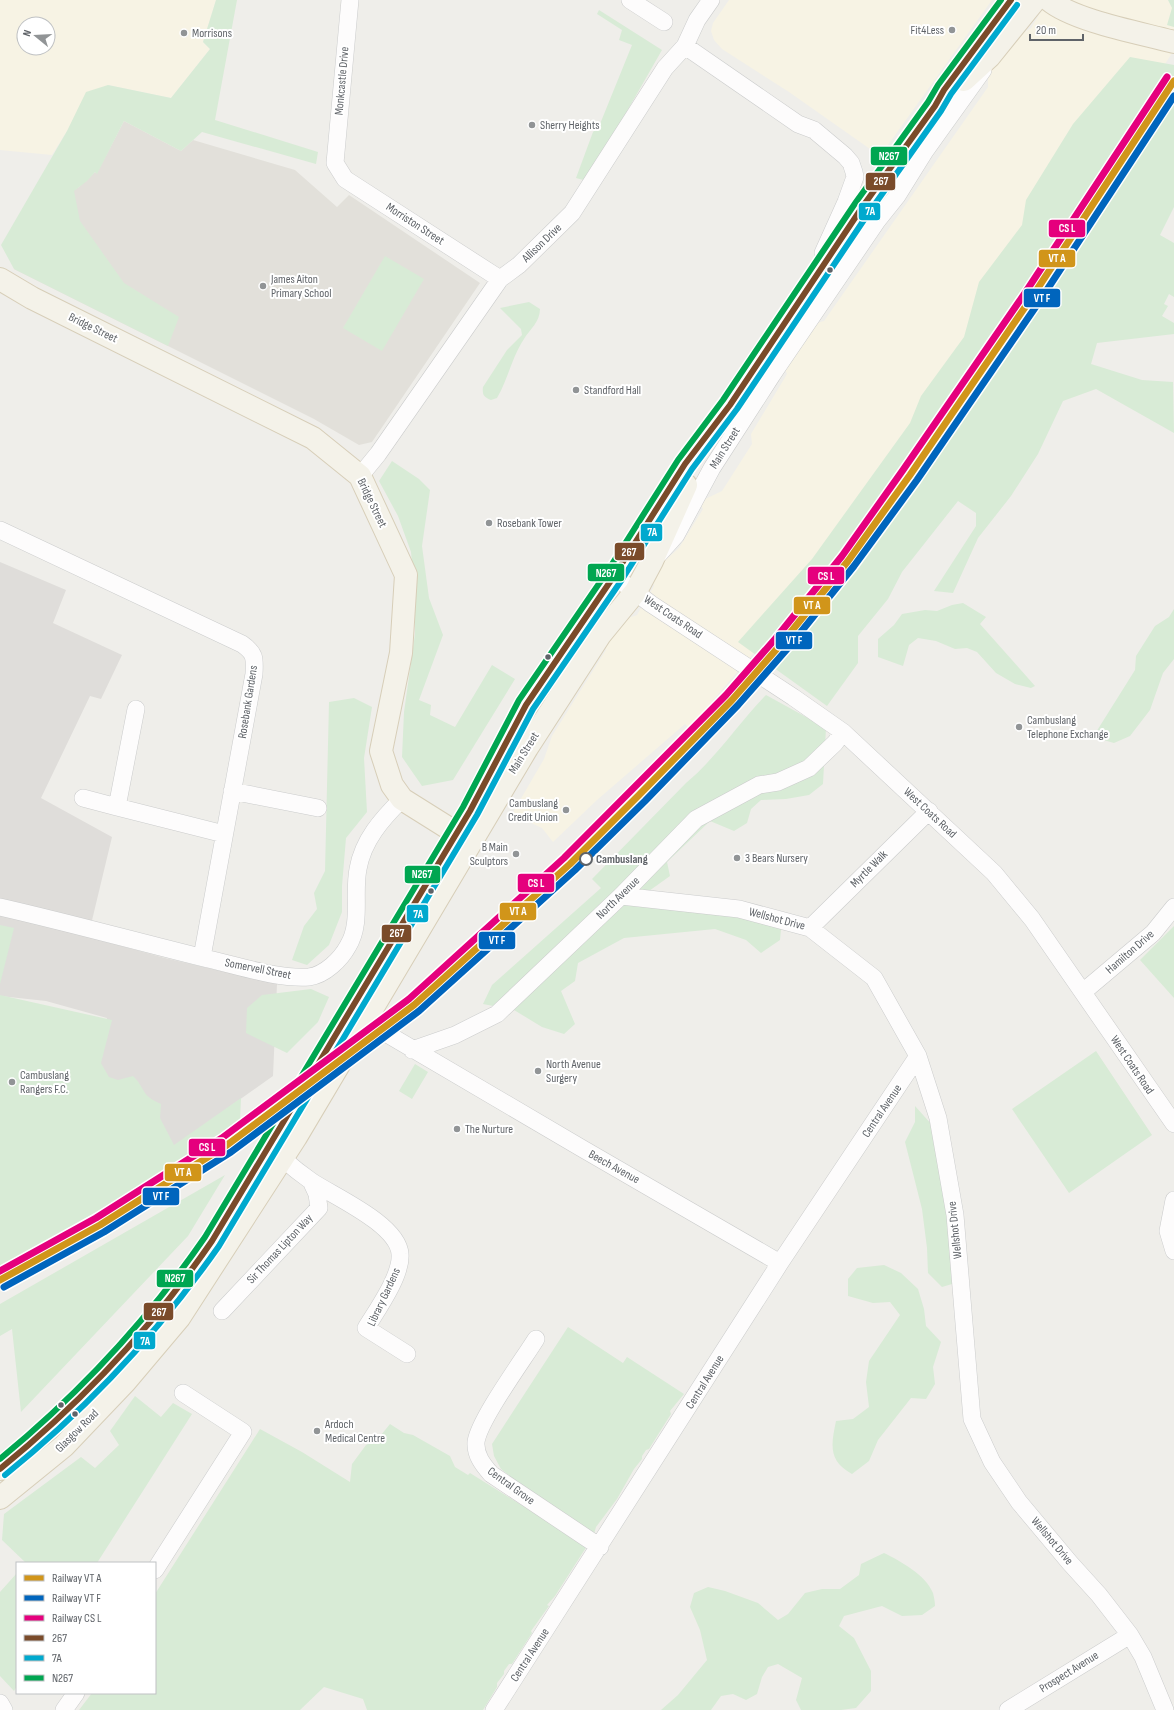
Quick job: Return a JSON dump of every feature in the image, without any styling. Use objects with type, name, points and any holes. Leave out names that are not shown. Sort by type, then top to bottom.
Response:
[{"type":"main road","name":"Main Street","points":[[464,838],[526,705],[614,576],[685,464],[730,404],[863,206],[935,106],[944,90],[1011,0]]},
{"type":"main road","name":"Main Street","points":[[935,106],[989,57],[1035,0]]},
{"type":"main road","points":[[1049,0],[1058,7],[1078,16],[1170,41]]},
{"type":"main road","name":"Bridge Street","points":[[0,279],[32,298],[313,438],[360,476],[406,575],[401,653],[381,751],[392,785],[402,799],[464,838]]},
{"type":"main road","name":"Main Street","points":[[140,1351],[212,1241],[274,1154],[358,1017],[464,838],[527,748],[596,641],[622,607],[636,592],[652,561],[690,477],[730,404]]},
{"type":"main road","name":"Glasgow Road","points":[[0,1470],[36,1441],[140,1351]]},
{"type":"main road","name":"Glasgow Road","points":[[0,1498],[64,1446],[140,1351]]},
{"type":"street","name":"Monkcastle Drive","points":[[335,163],[350,0]]},
{"type":"street","points":[[630,0],[664,22]]},
{"type":"street","name":"Allison Drive","points":[[360,476],[378,454],[500,279],[519,264],[572,213],[664,68],[685,46],[697,20],[711,0]]},
{"type":"street","points":[[685,46],[798,124],[814,130],[851,163],[855,177],[846,202],[801,298]]},
{"type":"street","name":"Main Street","points":[[652,561],[663,551],[676,535],[712,468],[772,375],[877,221],[897,196],[925,151],[978,78],[989,57]]},
{"type":"street","name":"Morriston Street","points":[[335,163],[345,179],[500,279]]},
{"type":"street","name":"Rosebank Gardens","points":[[0,530],[242,644],[250,650],[255,660],[254,674],[202,957]]},
{"type":"street","name":"West Coats Road","points":[[614,576],[793,697],[842,732],[994,873],[1012,893],[1083,992],[1174,1124]]},
{"type":"street","points":[[117,807],[136,709]]},
{"type":"street","name":"North Avenue","points":[[412,1050],[455,1036],[498,1014],[621,896],[696,819],[759,785],[778,782],[809,768],[835,743],[842,732]]},
{"type":"street","points":[[232,791],[318,808]]},
{"type":"street","points":[[83,798],[224,834]]},
{"type":"street","name":"Somervell Street","points":[[0,907],[202,957],[292,977],[311,977],[328,969],[339,960],[349,945],[355,925],[358,870],[365,846],[381,820],[402,799]]},
{"type":"street","name":"Myrtle Walk","points":[[810,928],[928,811]]},
{"type":"street","name":"Wellshot Drive","points":[[621,896],[739,909],[810,928],[874,978],[918,1056],[938,1118],[955,1215],[972,1419],[992,1462],[1019,1502],[1099,1595],[1130,1635],[1143,1657],[1165,1710]]},
{"type":"street","name":"Hamilton Drive","points":[[1083,992],[1153,933],[1174,907]]},
{"type":"street","name":"Beech Avenue","points":[[358,1017],[412,1050],[780,1263]]},
{"type":"street","name":"Central Avenue","points":[[494,1710],[600,1547],[780,1263],[918,1056]]},
{"type":"street","name":"Library Gardens","points":[[274,1154],[311,1181],[358,1206],[395,1238],[400,1254],[398,1271],[366,1328],[407,1354]]},
{"type":"street","name":"Sir Thomas Lipton Way","points":[[222,1310],[319,1208],[317,1194],[311,1181]]},
{"type":"street","points":[[1174,1200],[1168,1231],[1174,1251]]},
{"type":"street","name":"Central Grove","points":[[536,1339],[481,1425],[476,1442],[480,1461],[491,1474],[600,1547]]},
{"type":"street","points":[[156,1568],[243,1432],[183,1393]]},
{"type":"street","name":"Prospect Avenue","points":[[1008,1710],[1130,1635]]},
{"type":"street","points":[[64,1710],[75,1694]]},
{"type":"street","points":[[0,1703],[4,1710]]},
{"type":"shaded area","points":[[0,0],[216,0],[203,42],[210,49],[171,98],[108,85],[67,131],[52,155],[0,150]]},
{"type":"shaded area","points":[[729,0],[992,0],[880,156],[789,92],[722,49],[714,40],[711,31],[713,23]]},
{"type":"shaded area","points":[[1048,0],[1174,0],[1174,50],[1103,161],[801,598],[689,728],[685,724],[597,800],[553,842],[542,828],[512,814],[544,759],[552,736],[606,650],[603,639],[623,620],[637,615],[654,586],[653,581],[660,565],[679,548],[703,509],[699,502],[722,491],[752,444],[751,434],[787,374],[784,367],[813,324],[824,321],[988,87],[988,70],[1013,39],[1031,28]]},
{"type":"shaded area","name":"James Aiton Primary School","points":[[124,121],[181,151],[193,140],[295,170],[337,207],[349,195],[480,283],[372,442],[359,445],[314,419],[14,269],[51,202],[79,187],[95,172],[97,173]]},
{"type":"shaded area","points":[[0,562],[66,590],[53,623],[122,655],[101,699],[90,696],[41,798],[112,837],[88,937],[165,958],[277,984],[273,1076],[173,1147],[96,1078],[107,1018],[46,1001],[0,996]]},
{"type":"green space","points":[[216,0],[237,0],[215,120],[318,152],[316,164],[202,132],[181,151],[124,121],[97,174],[95,172],[87,181],[74,191],[80,221],[124,283],[179,317],[168,346],[14,269],[1,245],[67,131],[86,92],[108,85],[171,98],[210,49],[203,42]]},
{"type":"green space","points":[[1168,0],[1174,0],[1174,27],[1167,25],[1172,8]]},
{"type":"green space","points":[[599,10],[662,50],[587,181],[576,178],[593,132],[600,124],[632,45],[619,40],[622,30],[597,14]]},
{"type":"green space","points":[[1130,57],[1174,65],[1174,207],[1160,235],[1174,243],[1174,297],[1169,294],[1164,304],[1168,306],[1162,316],[1174,323],[1174,334],[1097,343],[1091,364],[1142,380],[1173,382],[1174,433],[1096,389],[1063,401],[1038,454],[1011,496],[978,538],[953,593],[934,591],[976,526],[976,513],[958,501],[902,572],[888,599],[858,636],[858,663],[827,706],[738,642],[812,559],[910,423],[921,396],[964,337],[979,282],[1022,225],[1026,200],[1073,124]]},
{"type":"green space","points":[[385,256],[424,279],[382,351],[343,328]]},
{"type":"green space","points":[[529,302],[540,309],[540,314],[520,346],[497,398],[491,400],[484,395],[483,387],[507,350],[522,335],[521,329],[500,308]]},
{"type":"green space","points":[[392,461],[419,479],[430,490],[422,546],[429,598],[443,635],[419,700],[431,705],[430,715],[455,727],[492,665],[515,679],[453,780],[422,786],[402,757],[404,712],[415,634],[415,596],[411,552],[398,516],[379,481]]},
{"type":"green space","points":[[963,603],[986,617],[980,624],[1035,686],[1031,688],[1015,684],[996,673],[977,652],[967,648],[955,649],[936,641],[918,638],[909,645],[903,666],[878,657],[878,639],[894,625],[902,614],[925,610],[937,611],[952,605]]},
{"type":"green space","points":[[1174,609],[1174,659],[1163,673],[1150,710],[1130,736],[1114,743],[1093,737],[1135,670],[1136,656],[1155,626],[1169,617]]},
{"type":"green space","points":[[766,695],[826,728],[823,784],[809,795],[786,799],[761,800],[751,809],[747,823],[734,831],[710,821],[667,862],[670,876],[649,891],[743,916],[781,929],[780,940],[761,953],[746,940],[715,929],[624,938],[578,963],[575,981],[561,991],[575,1024],[564,1034],[542,1027],[514,1010],[483,1004],[492,985],[601,888],[592,879],[707,763]]},
{"type":"green space","points":[[354,698],[372,707],[364,758],[367,812],[346,838],[342,886],[342,912],[329,945],[307,965],[292,960],[304,926],[317,909],[314,893],[325,871],[329,702]]},
{"type":"green space","points":[[0,925],[14,928],[0,984]]},
{"type":"green space","points":[[1174,926],[1174,998],[1140,960]]},
{"type":"green space","points":[[311,989],[329,997],[318,1022],[287,1053],[246,1033],[247,1008],[262,995]]},
{"type":"green space","points":[[0,995],[112,1020],[101,1063],[109,1077],[118,1080],[133,1076],[150,1098],[161,1104],[160,1118],[174,1145],[241,1098],[240,1121],[122,1196],[62,1232],[0,1266]]},
{"type":"green space","points":[[1096,1051],[1152,1135],[1069,1193],[1012,1109]]},
{"type":"green space","points":[[415,1064],[428,1072],[412,1099],[399,1091]]},
{"type":"green space","points":[[915,1106],[933,1126],[950,1224],[952,1284],[942,1287],[928,1273],[927,1248],[922,1209],[905,1142],[915,1122]]},
{"type":"green space","points":[[225,1175],[188,1236],[21,1412],[12,1329],[0,1336],[0,1304]]},
{"type":"green space","points":[[884,1265],[901,1273],[918,1289],[924,1309],[926,1326],[941,1342],[933,1367],[935,1384],[926,1399],[911,1398],[878,1440],[869,1461],[852,1474],[839,1464],[833,1452],[833,1438],[836,1421],[853,1419],[869,1407],[866,1382],[869,1361],[900,1315],[890,1302],[873,1303],[848,1296],[848,1279],[857,1268]]},
{"type":"green space","points":[[568,1327],[623,1363],[627,1357],[684,1394],[670,1411],[671,1414],[649,1449],[646,1450],[642,1456],[642,1459],[634,1469],[617,1499],[596,1527],[594,1534],[516,1481],[501,1469],[494,1456],[492,1444]]},
{"type":"green space","points":[[135,1396],[161,1417],[173,1403],[192,1414],[98,1562],[25,1562],[2,1540],[4,1514],[81,1457],[95,1468],[119,1445],[110,1431]]},
{"type":"green space","points":[[390,1424],[404,1433],[413,1435],[450,1456],[455,1467],[468,1475],[470,1473],[587,1546],[555,1596],[547,1605],[549,1606],[531,1631],[532,1633],[512,1664],[509,1664],[504,1671],[504,1674],[497,1683],[497,1687],[483,1710],[367,1710],[363,1699],[324,1687],[300,1710],[79,1710],[91,1694],[156,1694],[156,1592],[260,1429],[302,1452],[350,1482],[352,1464],[366,1445],[383,1437],[381,1435]]},
{"type":"green space","points":[[884,1553],[905,1564],[925,1580],[933,1593],[935,1606],[922,1615],[902,1616],[882,1606],[844,1616],[839,1626],[854,1638],[871,1671],[871,1691],[856,1708],[841,1710],[801,1710],[796,1700],[802,1678],[778,1664],[768,1667],[762,1677],[757,1694],[746,1700],[733,1694],[721,1696],[711,1710],[661,1710],[678,1695],[707,1660],[700,1630],[690,1607],[694,1593],[708,1587],[725,1591],[758,1603],[778,1620],[788,1614],[805,1593],[822,1589],[840,1589],[859,1575],[861,1564]]},
{"type":"green space","points":[[16,1574],[16,1688],[14,1691],[0,1676],[0,1592]]},
{"type":"transit line","name":"N267","points":[[0,1459],[57,1409],[110,1355],[160,1298],[205,1237],[463,807],[519,700],[607,572],[678,460],[723,400],[856,202],[928,102],[938,85],[1001,0]]},
{"type":"transit line","name":"267","points":[[0,1469],[59,1417],[114,1362],[165,1304],[212,1241],[470,811],[526,705],[614,576],[685,464],[730,405],[863,206],[935,106],[944,90],[1011,0]]},
{"type":"transit line","name":"7A","points":[[5,1475],[65,1423],[120,1368],[172,1309],[219,1246],[477,815],[533,709],[621,581],[692,469],[737,409],[870,211],[941,111],[951,94],[1017,5]]},
{"type":"transit line","points":[[0,1271],[96,1218],[222,1138],[409,999],[564,858],[726,695],[776,638],[842,556],[1025,293],[1167,77]]},
{"type":"transit line","points":[[0,1280],[100,1225],[227,1145],[414,1005],[570,864],[639,795],[732,700],[782,643],[848,561],[910,475],[1032,297],[1174,81]]},
{"type":"transit line","points":[[4,1287],[104,1232],[231,1152],[419,1011],[575,870],[645,801],[738,705],[788,648],[854,566],[917,480],[1039,302],[1174,96]]},
{"type":"place","name":"Fit4Less","points":[[952,30]]},
{"type":"place","name":"Morrisons","points":[[184,33]]},
{"type":"place","name":"Sherry Heights","points":[[532,125]]},
{"type":"place","name":"James Aiton Primary School","points":[[263,286]]},
{"type":"place","name":"Standford Hall","points":[[576,390]]},
{"type":"place","name":"Rosebank Tower","points":[[489,523]]},
{"type":"place","name":"Cambuslang Telephone Exchange","points":[[1019,727]]},
{"type":"place","name":"Cambuslang Credit Union","points":[[566,810]]},
{"type":"place","name":"B Main Sculptors","points":[[516,854]]},
{"type":"place","name":"3 Bears Nursery","points":[[737,858]]},
{"type":"place","name":"Cambuslang","points":[[586,859]]},
{"type":"place","name":"North Avenue Surgery","points":[[538,1071]]},
{"type":"place","name":"Cambuslang Rangers F.C.","points":[[12,1082]]},
{"type":"place","name":"The Nurture","points":[[457,1129]]},
{"type":"place","name":"Ardoch Medical Centre","points":[[317,1431]]}]
